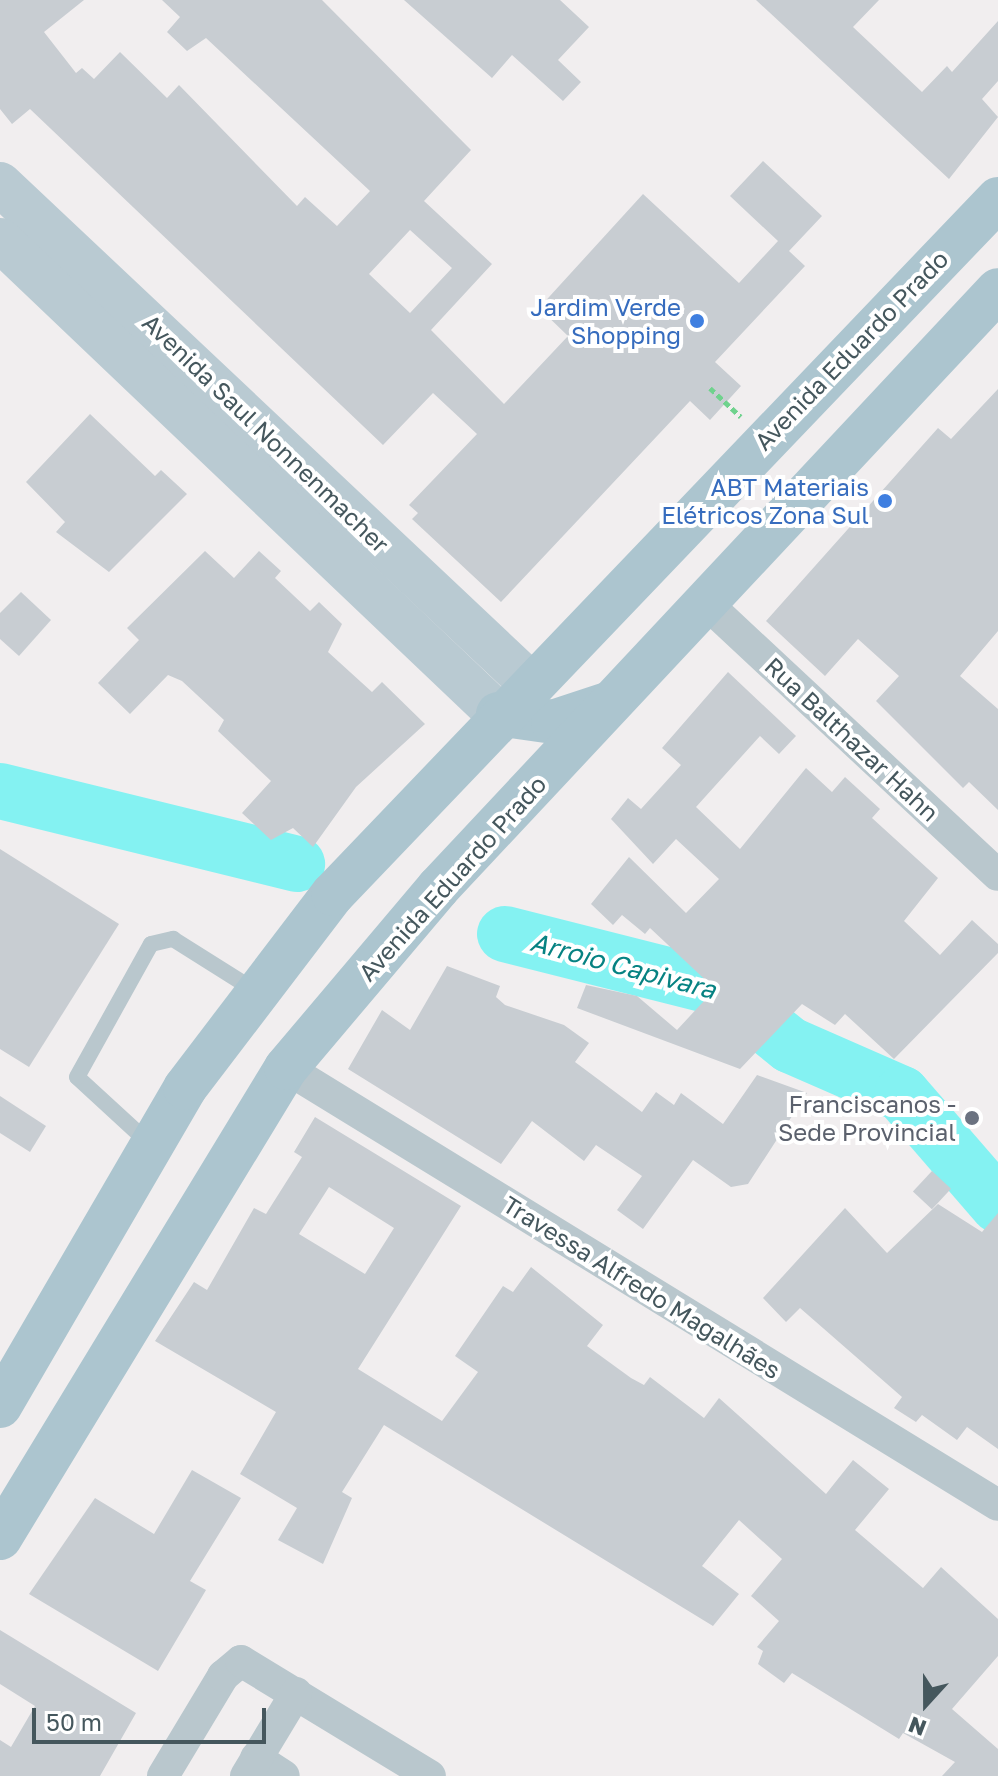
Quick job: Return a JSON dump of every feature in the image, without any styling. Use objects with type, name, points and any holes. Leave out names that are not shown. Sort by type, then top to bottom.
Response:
[{"type":"main road","name":"Avenida Eduardo Prado","points":[[0,1406],[152,1146],[258,993],[333,894],[498,714],[531,684],[998,199]]},
{"type":"main road","name":"Avenida Eduardo Prado","points":[[0,1538],[286,1068],[438,888],[996,296]]},
{"type":"main road","points":[[498,714],[553,722],[615,701]]},
{"type":"street","name":"Avenida Saul Nonnenmacher","points":[[0,184],[267,463],[324,518],[498,714]]},
{"type":"street","name":"Avenida Saul Nonnenmacher","points":[[0,240],[267,463]]},
{"type":"street","name":"Avenida Saul Nonnenmacher","points":[[324,518],[531,684]]},
{"type":"street","name":"Rua Balthazar Hahn","points":[[705,602],[998,875]]},
{"type":"street","name":"Travessa Alfredo Magalhães","points":[[286,1068],[998,1505]]},
{"type":"street","points":[[163,1776],[231,1665],[241,1661],[430,1776]]},
{"type":"street","points":[[284,1776],[251,1767],[296,1693]]},
{"type":"lane","points":[[152,1146],[77,1077],[151,944],[173,939],[258,993]]},
{"type":"building","points":[[0,0],[84,0],[44,32],[76,73],[82,68],[94,79],[120,52],[167,98],[179,85],[297,206],[305,197],[337,226],[370,191],[206,38],[187,51],[167,32],[180,17],[162,0],[322,0],[471,150],[424,201],[492,264],[431,330],[504,404],[568,336],[539,308],[643,194],[739,283],[778,241],[730,196],[763,161],[822,216],[789,251],[805,266],[715,362],[741,386],[710,420],[690,401],[501,602],[412,519],[418,513],[409,505],[477,434],[433,393],[383,445],[30,109],[12,124],[0,109]],"holes":[[[410,230],[452,268],[410,313],[369,274]]]},
{"type":"building","points":[[404,0],[560,0],[589,27],[558,60],[581,82],[563,101],[512,55],[492,78]]},
{"type":"building","points":[[756,0],[879,0],[853,27],[922,92],[947,66],[952,72],[998,21],[998,81],[982,99],[998,117],[949,179]]},
{"type":"building","points":[[998,389],[998,631],[960,676],[998,709],[998,810],[969,782],[963,788],[876,701],[899,676],[858,639],[825,676],[766,621],[938,428],[951,439]]},
{"type":"building","points":[[90,414],[155,476],[161,470],[187,494],[109,572],[56,532],[65,522],[26,482]]},
{"type":"building","points":[[205,551],[234,578],[259,551],[281,571],[275,578],[310,611],[319,602],[342,624],[328,652],[372,692],[382,682],[425,724],[356,787],[313,847],[293,828],[271,840],[242,813],[271,781],[218,731],[224,720],[182,681],[168,675],[130,714],[98,683],[139,640],[127,628]]},
{"type":"building","points":[[21,592],[51,620],[19,656],[0,639],[0,613]]},
{"type":"building","points":[[728,672],[796,736],[779,754],[760,736],[696,807],[740,849],[806,768],[832,792],[845,777],[880,809],[872,818],[938,878],[904,921],[940,955],[972,920],[998,944],[998,953],[894,1059],[845,1014],[835,1025],[802,1004],[740,1069],[577,1008],[586,985],[637,996],[677,1030],[715,989],[650,928],[645,934],[622,915],[613,925],[591,904],[629,857],[686,913],[719,879],[676,839],[653,864],[611,819],[628,798],[641,809],[681,765],[662,748]]},
{"type":"building","points":[[0,849],[119,924],[29,1067],[0,1049]]},
{"type":"building","points":[[447,966],[500,986],[496,997],[505,1005],[564,1025],[589,1043],[575,1062],[642,1112],[656,1092],[674,1105],[681,1093],[723,1124],[757,1075],[807,1093],[748,1184],[731,1187],[693,1160],[643,1229],[617,1210],[642,1176],[596,1145],[584,1161],[532,1121],[501,1164],[348,1069],[382,1010],[410,1030]]},
{"type":"building","points":[[0,1096],[46,1126],[30,1152],[0,1133]]},
{"type":"building","points":[[315,1117],[461,1206],[358,1369],[442,1421],[478,1372],[455,1356],[503,1286],[513,1292],[531,1267],[603,1325],[587,1346],[631,1378],[644,1385],[650,1377],[704,1418],[719,1398],[826,1494],[853,1460],[889,1489],[855,1530],[923,1588],[941,1567],[998,1619],[998,1656],[952,1709],[998,1749],[998,1776],[942,1776],[955,1762],[903,1733],[899,1739],[792,1673],[784,1683],[758,1664],[763,1651],[757,1647],[779,1621],[751,1596],[782,1559],[739,1520],[702,1566],[739,1594],[713,1626],[384,1425],[342,1492],[352,1498],[323,1564],[278,1540],[297,1508],[240,1474],[276,1412],[155,1341],[194,1282],[207,1290],[254,1208],[266,1214],[302,1157],[294,1152]],"holes":[[[329,1187],[394,1228],[365,1274],[299,1234]]]},
{"type":"building","points":[[932,1171],[951,1189],[932,1209],[913,1191]]},
{"type":"building","points":[[938,1204],[982,1232],[998,1213],[998,1449],[967,1427],[957,1440],[922,1415],[916,1422],[894,1408],[902,1397],[800,1308],[786,1322],[763,1298],[845,1208],[887,1253]]},
{"type":"building","points":[[192,1470],[241,1498],[190,1581],[206,1590],[158,1671],[29,1594],[95,1498],[154,1534]]},
{"type":"building","points":[[0,1630],[136,1713],[100,1776],[0,1776],[0,1740],[11,1747],[35,1706],[0,1684]]},
{"type":"waterway","name":"Arroio Capivara","points":[[0,791],[297,864]]},
{"type":"waterway","name":"Arroio Capivara","points":[[505,934],[719,988],[790,1045],[902,1094],[998,1205]]},
{"type":"place","name":"Jardim Verde Shopping","points":[[697,321]]},
{"type":"place","name":"ABT Materiais Elétricos Zona Sul","points":[[885,501]]},
{"type":"place","name":"Franciscanos - Sede Provincial","points":[[972,1118]]}]
